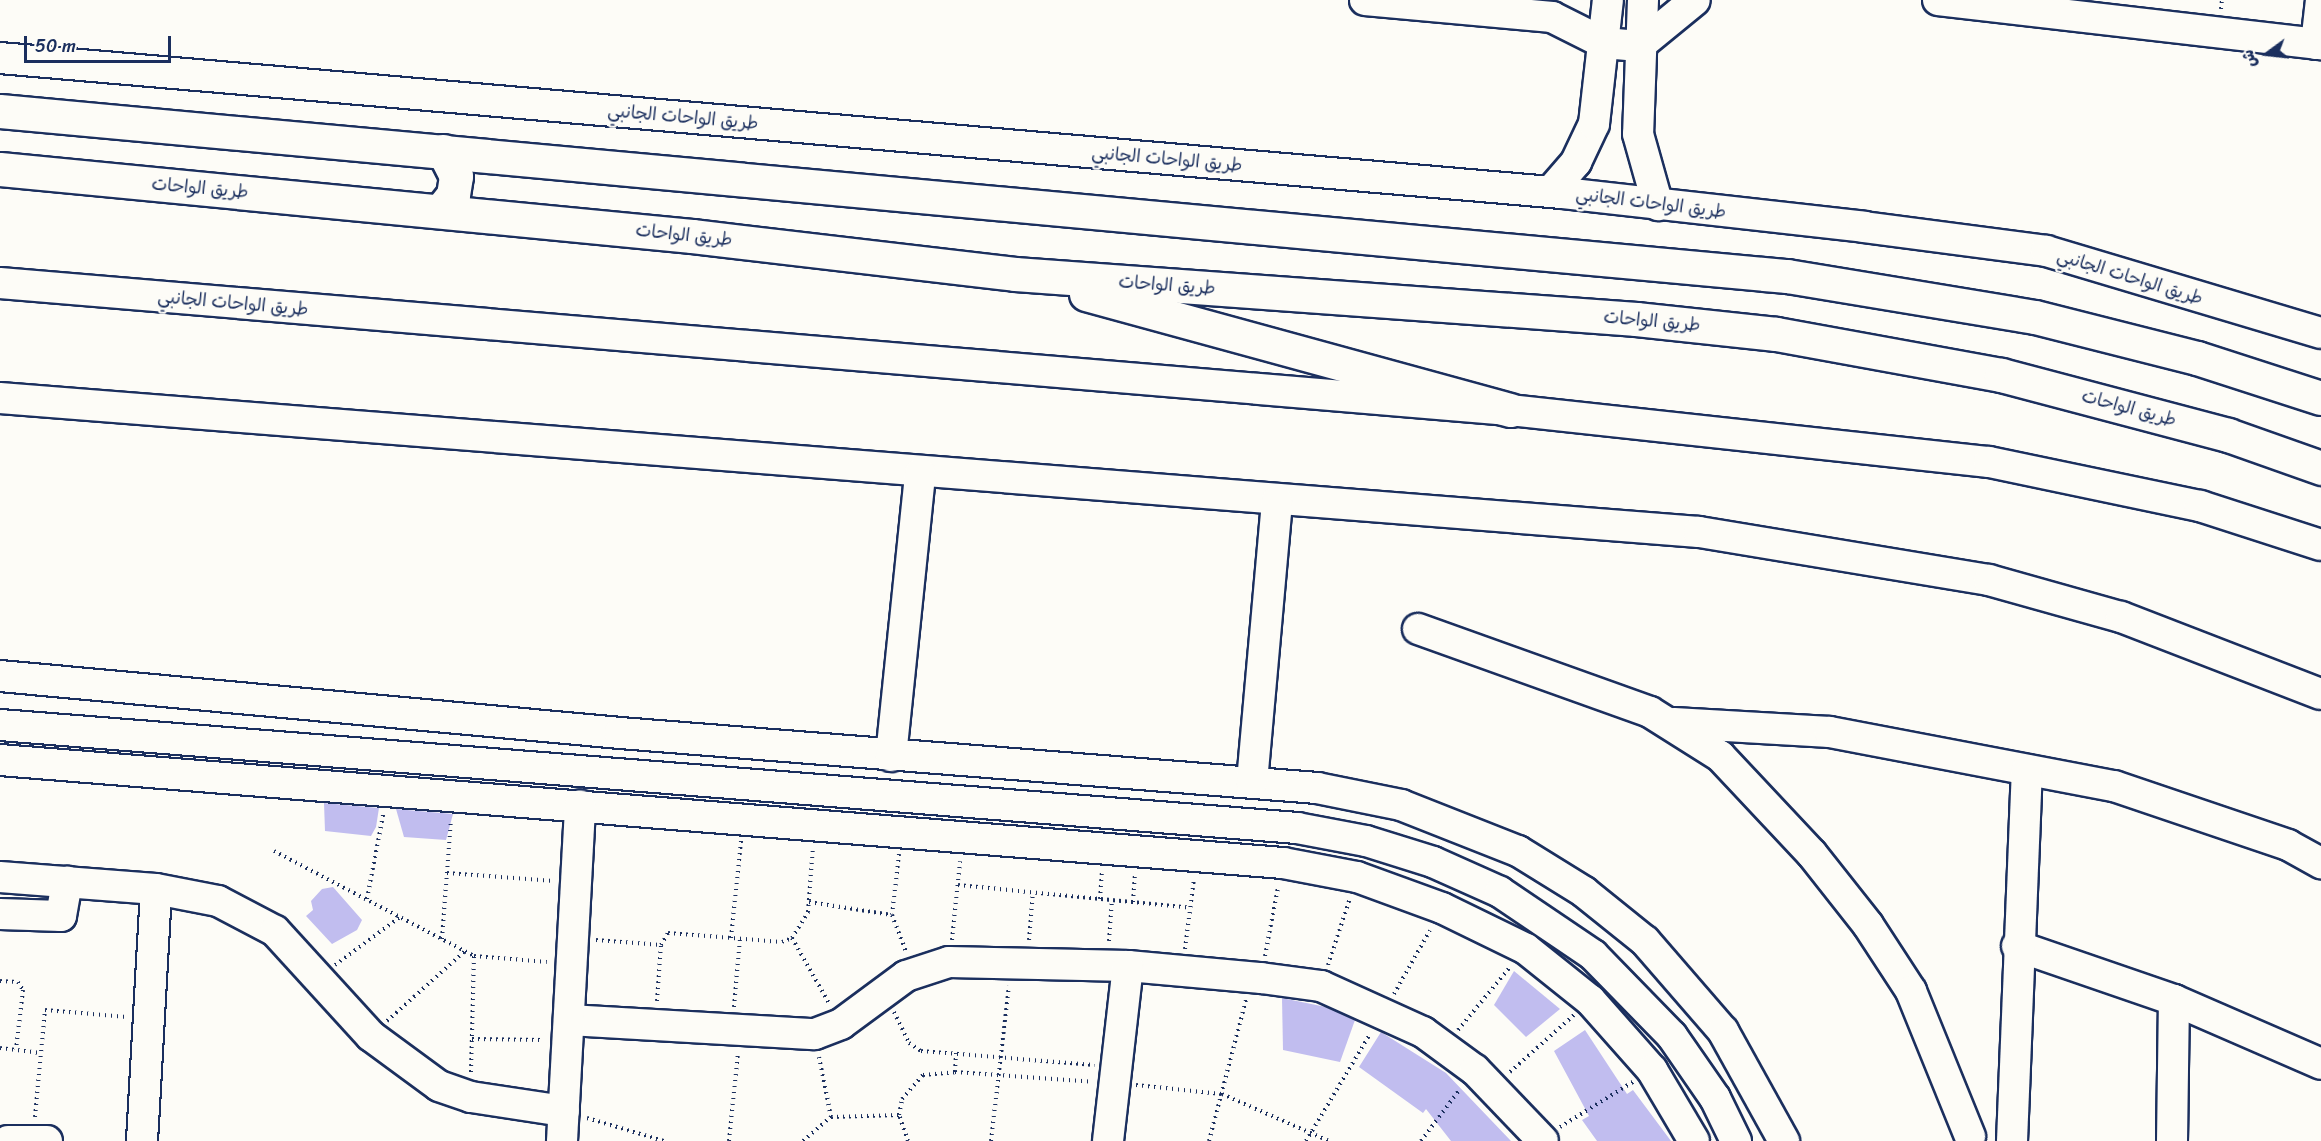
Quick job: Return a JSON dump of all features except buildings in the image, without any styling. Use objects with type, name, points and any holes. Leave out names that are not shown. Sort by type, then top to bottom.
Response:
[{"type":"highway","points":[[0,111],[1858,286],[2116,336],[2321,398]]},
{"type":"highway","points":[[441,210],[453,195],[456,176],[443,151]]},
{"type":"highway","name":"طريق الواحات","points":[[0,169],[441,210],[1015,274],[1636,319],[1800,338],[2078,394],[2321,468]]},
{"type":"highway","points":[[1015,274],[1510,410]]},
{"type":"street","points":[[1365,0],[1552,17],[1604,43],[1639,46],[1695,0]]},
{"type":"street","points":[[1550,192],[1576,162],[1598,104],[1608,0]]},
{"type":"street","points":[[1642,0],[1636,109],[1642,158],[1658,205]]},
{"type":"street","points":[[1938,0],[2134,10],[2319,44],[2320,0]]},
{"type":"street","name":"طريق الواحات الجانبي","points":[[0,58],[1550,192],[2046,251],[2321,333]]},
{"type":"street","points":[[1598,104],[1636,109]]},
{"type":"street","name":"طريق الواحات الجانبي","points":[[0,283],[1510,410],[1989,462],[2200,506],[2321,544]]},
{"type":"street","points":[[0,398],[920,473],[1700,532],[1864,557],[1989,580],[2121,617],[2321,694]]},
{"type":"street","points":[[891,756],[920,473]]},
{"type":"street","points":[[1252,782],[1277,501]]},
{"type":"street","points":[[1418,629],[1673,723],[1720,756],[1812,854],[1868,925],[1911,991],[1962,1139],[2012,1132],[2017,946],[2027,770]]},
{"type":"street","points":[[0,676],[891,756],[1252,782],[1359,795],[1442,818],[1518,851],[1584,892],[1645,941],[1699,999],[1745,1065],[1784,1141]]},
{"type":"street","points":[[1673,723],[1830,732],[2114,786],[2288,845],[2321,863]]},
{"type":"street","points":[[0,725],[1332,833],[1400,850],[1466,875],[1548,921],[1621,980],[1695,1067],[1736,1141]]},
{"type":"street","points":[[0,760],[1283,863],[1357,877],[1442,908],[1526,949],[1590,1000],[1652,1070],[1694,1141]]},
{"type":"street","points":[[971,838],[983,804]]},
{"type":"street","points":[[562,1141],[580,805]]},
{"type":"street","points":[[0,877],[156,889],[219,901],[248,914],[275,931],[320,976],[371,1036],[439,1086],[471,1097],[564,1111]]},
{"type":"street","points":[[0,914],[61,916],[67,882]]},
{"type":"street","points":[[142,1141],[156,889]]},
{"type":"street","points":[[2017,946],[2174,1000],[2321,1064]]},
{"type":"street","points":[[568,1030],[655,1026],[737,1030],[828,1029],[914,972],[949,962],[1118,966],[1256,977],[1321,986],[1384,1011],[1444,1046],[1485,1078],[1542,1140]]},
{"type":"street","points":[[1108,1141],[1115,1075],[1118,966]]},
{"type":"street","points":[[2172,1141],[2174,1000]]},
{"type":"path","points":[[367,899],[388,792]]},
{"type":"path","points":[[442,939],[453,796]]},
{"type":"path","points":[[731,939],[743,819]]},
{"type":"path","points":[[655,1026],[661,945],[668,933],[782,942],[792,938],[809,903],[814,825]]},
{"type":"path","points":[[902,832],[892,915],[914,972]]},
{"type":"path","points":[[949,962],[958,885],[971,838]]},
{"type":"path","points":[[274,851],[474,956],[661,945]]},
{"type":"path","points":[[1182,971],[1197,856]]},
{"type":"path","points":[[1209,1141],[1256,977],[1283,863]]},
{"type":"path","points":[[447,873],[576,882]]},
{"type":"path","points":[[1321,986],[1357,877]]},
{"type":"path","points":[[958,885],[1191,908]]},
{"type":"path","points":[[991,1141],[1001,1056],[1032,892]]},
{"type":"path","points":[[1112,900],[1118,966]]},
{"type":"path","points":[[809,903],[892,915]]},
{"type":"path","points":[[1305,1141],[1384,1011],[1442,908]]},
{"type":"path","points":[[320,976],[400,917]]},
{"type":"path","points":[[792,938],[828,1029],[831,1117]]},
{"type":"path","points":[[729,1141],[737,1030],[740,939]]},
{"type":"path","points":[[1444,1046],[1526,949]]},
{"type":"path","points":[[371,1036],[465,951]]},
{"type":"path","points":[[471,1097],[474,956]]},
{"type":"path","points":[[0,981],[18,982],[23,990],[16,1050]]},
{"type":"path","points":[[885,992],[914,1049],[1001,1056],[1222,1094],[1312,1130],[1329,1141]]},
{"type":"path","points":[[1421,1141],[1485,1078],[1590,1000]]},
{"type":"path","points":[[29,1141],[45,1010],[149,1019]]},
{"type":"path","points":[[472,1039],[568,1030]]},
{"type":"path","points":[[0,1048],[41,1053]]},
{"type":"path","points":[[955,1072],[956,1053]]},
{"type":"path","points":[[1542,1140],[1652,1070]]},
{"type":"path","points":[[908,1141],[899,1115],[910,1085],[923,1075],[955,1072],[999,1076],[1115,1075]]},
{"type":"path","points":[[564,1111],[664,1141]]},
{"type":"path","points":[[803,1141],[831,1117],[899,1115]]}]
